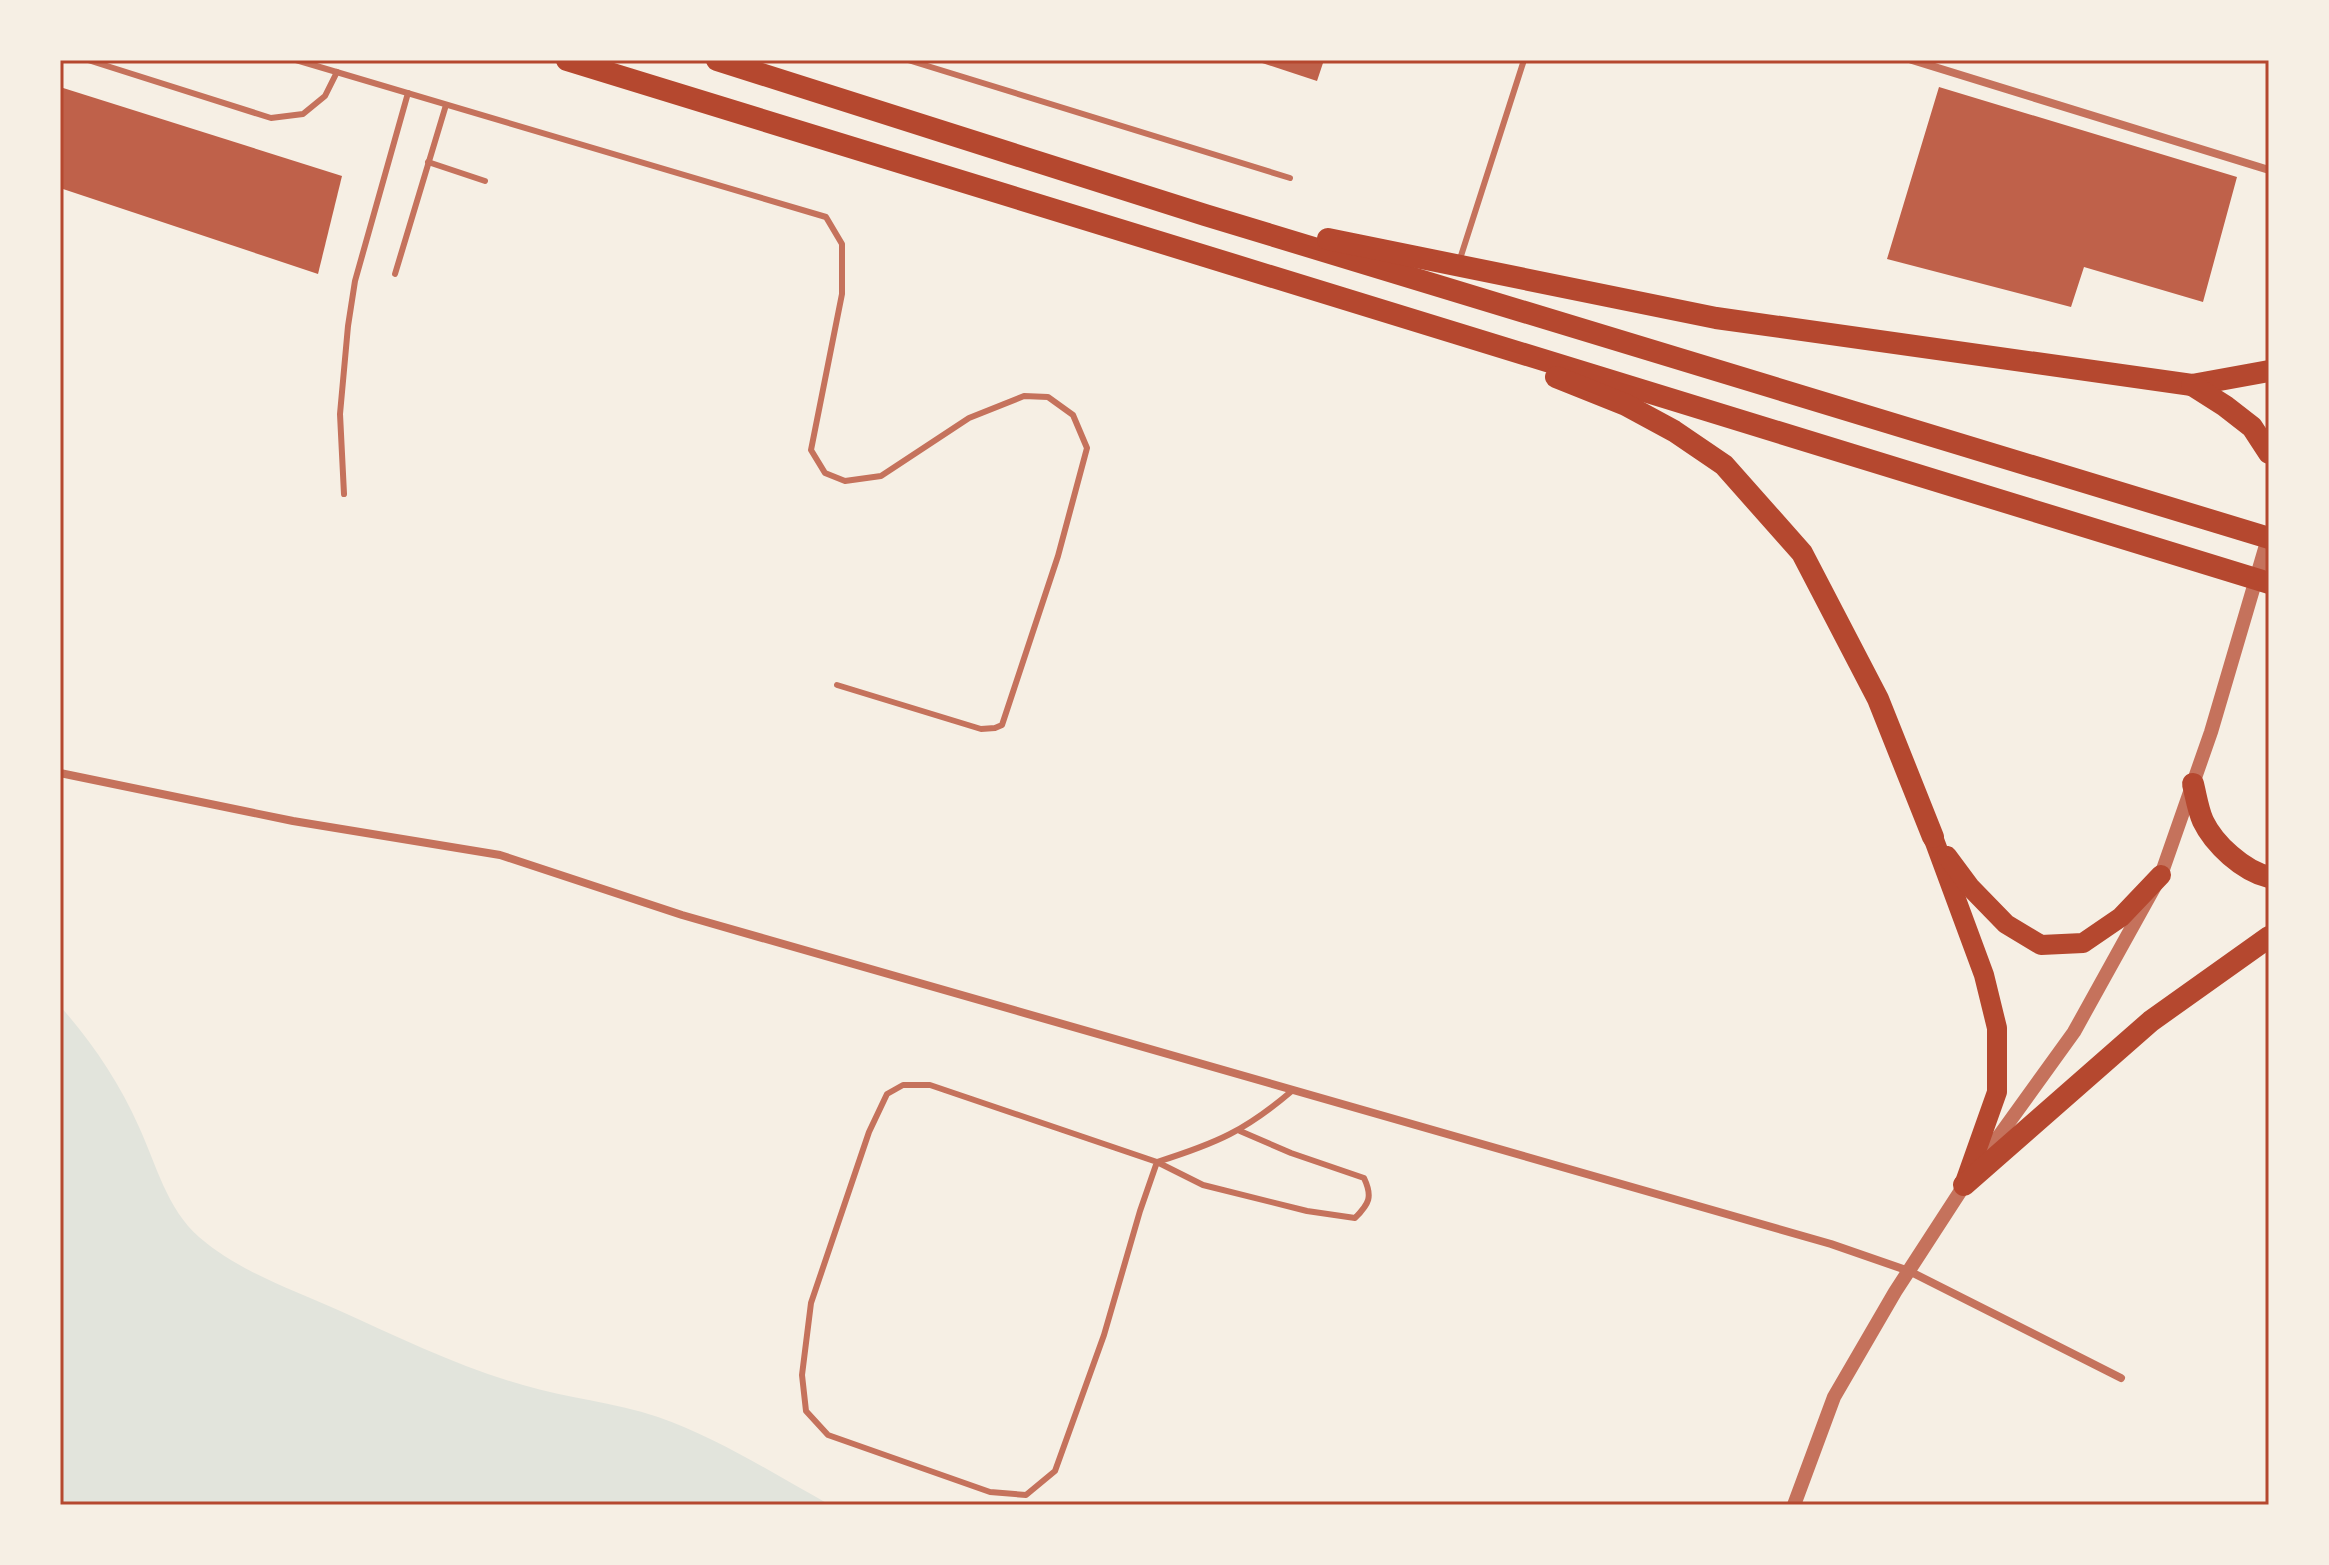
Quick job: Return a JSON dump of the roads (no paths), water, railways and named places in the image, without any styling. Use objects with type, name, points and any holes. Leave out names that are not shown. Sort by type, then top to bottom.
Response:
[{"type":"highway","points":[[567,60],[2269,583]]},
{"type":"highway","points":[[717,60],[1205,215],[2269,536]]},
{"type":"highway","points":[[1205,215],[1716,318],[2192,385],[2269,371]]},
{"type":"highway","points":[[1379,309],[1626,405],[1674,431],[1724,465],[1802,553],[1878,699],[1984,975],[1997,1028],[1997,1092],[1964,1185]]},
{"type":"highway","points":[[2192,385],[2252,427],[2269,453]]},
{"type":"highway","points":[[2193,784],[2203,821],[2226,852],[2269,877]]},
{"type":"highway","points":[[1933,837],[1970,887],[2006,924],[2041,945],[2083,943],[2121,917],[2161,875]]},
{"type":"highway","points":[[1964,1185],[2151,1021],[2269,937]]},
{"type":"street","points":[[1912,60],[2269,170]]},
{"type":"street","points":[[1794,1505],[1834,1397],[1964,1185],[2074,1032],[2161,875],[2211,732],[2269,536]]},
{"type":"street","points":[[60,773],[293,821],[500,855],[682,915],[1831,1244],[1909,1271],[2121,1378]]},
{"type":"lane","points":[[88,60],[271,118],[303,114],[325,96],[337,72]]},
{"type":"lane","points":[[296,60],[826,217],[842,244],[842,294],[811,450],[825,473],[845,481],[881,476],[969,418],[1024,396],[1048,397],[1073,415],[1087,448],[1058,556],[1002,725],[981,729],[837,685]]},
{"type":"lane","points":[[908,60],[1290,178]]},
{"type":"lane","points":[[1458,266],[1524,60]]},
{"type":"lane","points":[[344,494],[340,414],[355,281],[408,93]]},
{"type":"lane","points":[[395,274],[446,105]]},
{"type":"lane","points":[[428,162],[485,181]]},
{"type":"lane","points":[[1157,1162],[1104,1335],[1055,1471],[1026,1495],[990,1492],[828,1435],[806,1411],[802,1375],[811,1303],[869,1132],[887,1094],[903,1085],[930,1085],[1157,1162],[1203,1185],[1307,1211],[1355,1218],[1366,1206],[1370,1190],[1364,1178],[1291,1153],[1240,1131]]},
{"type":"lane","points":[[1157,1162],[1211,1145],[1240,1131],[1293,1090]]}]
